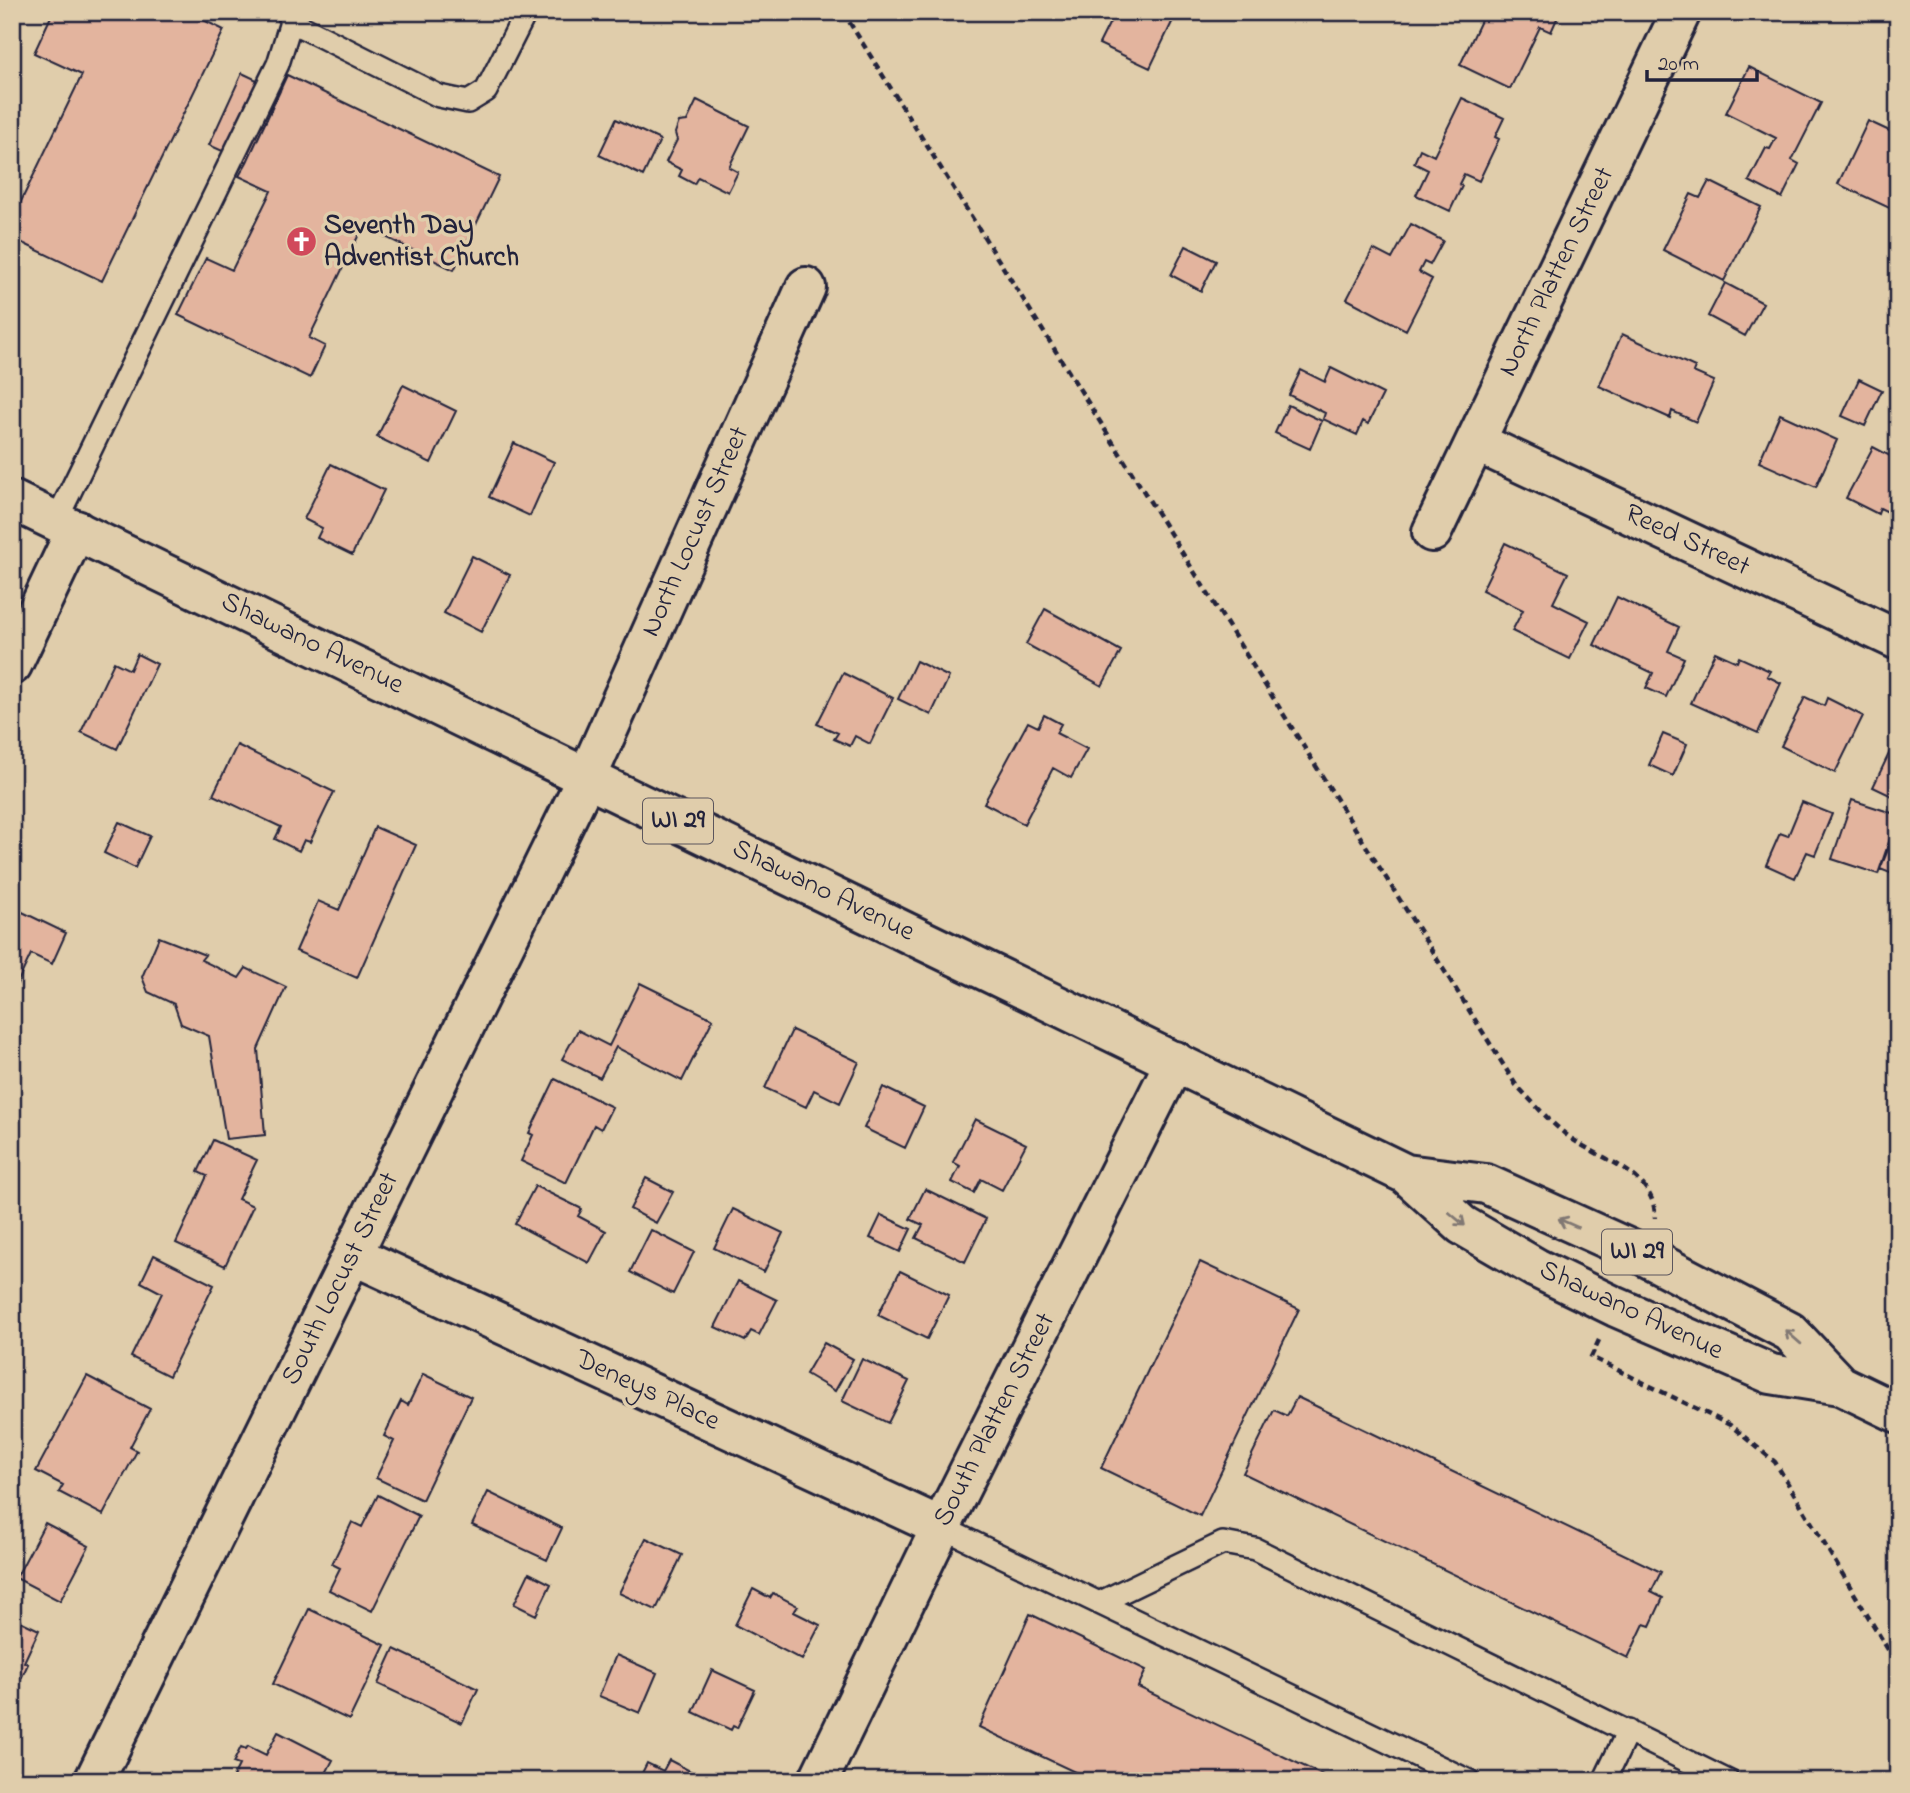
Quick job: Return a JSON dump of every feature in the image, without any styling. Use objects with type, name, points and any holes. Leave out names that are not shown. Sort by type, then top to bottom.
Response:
[{"type":"street","name":"North Platten Street","points":[[1432,532],[1682,12]]},
{"type":"street","name":"North Locust Street","points":[[587,777],[806,288]]},
{"type":"street","name":"Reed Street","points":[[1476,442],[1898,640]]},
{"type":"street","name":"Shawano Avenue","points":[[12,500],[1406,1174],[1462,1225],[1536,1268],[1616,1307],[1771,1374],[1840,1385],[1898,1413]]},
{"type":"street","points":[[12,665],[66,526]]},
{"type":"street","name":"South Locust Street","points":[[94,1781],[587,777]]},
{"type":"street","name":"South Platten Street","points":[[818,1781],[941,1527],[1175,1061]]},
{"type":"street","name":"Shawano Avenue","points":[[1406,1174],[1486,1184],[1642,1254],[1790,1332],[1840,1385]]},
{"type":"street","name":"Deneys Place","points":[[353,1255],[941,1527]]},
{"type":"lane","points":[[66,526],[278,64],[292,16],[439,96],[468,102],[486,91],[526,12]]},
{"type":"lane","points":[[941,1527],[1469,1781]]},
{"type":"lane","points":[[1100,1603],[1223,1542],[1255,1549],[1728,1781]]},
{"type":"lane","points":[[1604,1781],[1628,1731]]},
{"type":"path","points":[[843,12],[1516,1085]]},
{"type":"path","points":[[1775,1462],[1898,1666]]},
{"type":"building","points":[[53,12],[187,12],[224,30],[102,281],[12,238],[12,220],[82,75],[34,53]]},
{"type":"building","points":[[1115,12],[1177,12],[1150,68],[1099,44]]},
{"type":"building","points":[[1485,12],[1560,12],[1551,32],[1540,27],[1510,89],[1460,65]]},
{"type":"building","points":[[1749,67],[1821,103],[1792,160],[1799,164],[1782,198],[1749,181],[1766,148],[1770,149],[1776,138],[1726,113]]},
{"type":"building","points":[[242,73],[280,91],[247,162],[209,145]]},
{"type":"building","name":"Seventh Day Adventist Church","points":[[287,75],[499,177],[454,270],[363,226],[309,338],[325,346],[310,378],[178,315],[206,258],[232,270],[271,191],[239,176]]},
{"type":"building","points":[[1462,98],[1504,118],[1495,137],[1499,139],[1479,181],[1464,174],[1459,184],[1462,186],[1450,211],[1416,195],[1428,170],[1414,163],[1420,149],[1434,156]]},
{"type":"building","points":[[697,100],[749,126],[729,167],[738,172],[728,192],[698,177],[694,184],[679,176],[682,170],[666,162],[677,140],[675,133],[679,122],[687,121]]},
{"type":"building","points":[[616,119],[660,140],[643,176],[599,155]]},
{"type":"building","points":[[1868,121],[1898,135],[1898,212],[1838,184]]},
{"type":"building","points":[[1709,181],[1761,207],[1724,281],[1663,250],[1691,194],[1700,198]]},
{"type":"building","points":[[1411,224],[1443,241],[1430,265],[1424,262],[1419,272],[1432,279],[1406,330],[1347,299],[1373,249],[1392,259]]},
{"type":"building","points":[[1186,246],[1216,261],[1201,291],[1171,275]]},
{"type":"building","points":[[1725,283],[1763,303],[1745,336],[1708,316]]},
{"type":"building","points":[[1622,334],[1695,367],[1693,372],[1714,381],[1696,422],[1672,411],[1670,418],[1599,386]]},
{"type":"building","points":[[1331,368],[1383,394],[1368,424],[1363,421],[1357,435],[1323,419],[1325,413],[1289,395],[1301,370],[1325,382]]},
{"type":"building","points":[[1859,379],[1882,390],[1865,426],[1842,416]]},
{"type":"building","points":[[403,385],[456,411],[431,463],[377,437]]},
{"type":"building","points":[[1288,405],[1322,421],[1310,449],[1275,433]]},
{"type":"building","points":[[1780,414],[1837,440],[1816,487],[1759,462]]},
{"type":"building","points":[[514,443],[554,462],[530,516],[489,497]]},
{"type":"building","points":[[1873,447],[1898,460],[1898,498],[1890,513],[1880,508],[1878,514],[1846,498]]},
{"type":"building","points":[[331,464],[384,490],[352,555],[317,538],[322,528],[304,519]]},
{"type":"building","points":[[1505,543],[1568,573],[1553,603],[1589,621],[1570,659],[1512,631],[1523,610],[1482,590]]},
{"type":"building","points":[[472,556],[510,575],[481,632],[444,613]]},
{"type":"building","points":[[1617,597],[1679,627],[1668,651],[1684,658],[1666,697],[1646,688],[1653,673],[1594,645]]},
{"type":"building","points":[[1045,609],[1121,651],[1102,686],[1026,644]]},
{"type":"building","points":[[1715,652],[1737,662],[1739,657],[1770,671],[1767,676],[1781,683],[1758,733],[1691,703]]},
{"type":"building","points":[[137,654],[157,664],[117,749],[81,732],[114,662],[130,670]]},
{"type":"building","points":[[916,661],[949,677],[931,715],[898,699]]},
{"type":"building","points":[[843,673],[893,698],[870,744],[855,736],[850,746],[834,739],[838,733],[817,724]]},
{"type":"building","points":[[1805,697],[1824,706],[1827,698],[1863,716],[1835,773],[1781,746]]},
{"type":"building","points":[[1044,715],[1061,724],[1056,733],[1087,749],[1071,778],[1053,768],[1024,824],[984,803],[1028,722],[1038,727]]},
{"type":"building","points":[[1663,734],[1687,744],[1673,776],[1649,765]]},
{"type":"building","points":[[1898,735],[1898,799],[1873,787]]},
{"type":"building","points":[[237,745],[334,792],[310,842],[304,840],[299,851],[275,839],[281,827],[213,795]]},
{"type":"building","points":[[1852,800],[1898,815],[1878,874],[1832,859]]},
{"type":"building","points":[[1802,802],[1832,814],[1815,855],[1807,852],[1795,878],[1766,865],[1780,833],[1788,836]]},
{"type":"building","points":[[119,822],[150,836],[135,868],[104,853]]},
{"type":"building","points":[[375,827],[416,845],[357,978],[296,951],[318,901],[339,910]]},
{"type":"building","points":[[1895,833],[1898,834],[1898,876],[1880,869]]},
{"type":"building","points":[[12,907],[66,933],[52,964],[31,954],[12,994]]},
{"type":"building","points":[[159,937],[205,955],[201,960],[239,978],[246,968],[286,987],[258,1049],[265,1135],[226,1139],[209,1036],[181,1024],[174,1004],[148,992],[142,977]]},
{"type":"building","points":[[640,983],[713,1019],[682,1081],[616,1047],[600,1078],[562,1059],[578,1030],[609,1046]]},
{"type":"building","points":[[792,1030],[859,1062],[840,1103],[814,1090],[806,1107],[765,1088]]},
{"type":"building","points":[[555,1079],[612,1107],[601,1129],[594,1125],[566,1183],[521,1161],[533,1135],[529,1133]]},
{"type":"building","points":[[883,1087],[924,1107],[905,1148],[864,1128]]},
{"type":"building","points":[[975,1119],[1026,1144],[1002,1190],[981,1179],[974,1193],[952,1182],[960,1166],[953,1162]]},
{"type":"building","points":[[213,1140],[257,1160],[238,1199],[253,1206],[225,1266],[176,1243],[207,1176],[198,1172]]},
{"type":"building","points":[[646,1178],[673,1192],[656,1223],[630,1209]]},
{"type":"building","points":[[535,1186],[582,1209],[578,1216],[606,1231],[589,1263],[515,1224]]},
{"type":"building","points":[[925,1189],[986,1219],[965,1262],[916,1238],[923,1225],[910,1219]]},
{"type":"building","points":[[733,1209],[783,1233],[764,1272],[714,1248]]},
{"type":"building","points":[[881,1215],[911,1229],[900,1252],[870,1238]]},
{"type":"building","points":[[651,1230],[694,1252],[673,1294],[630,1272]]},
{"type":"building","points":[[154,1255],[214,1285],[169,1376],[131,1357],[162,1293],[141,1282]]},
{"type":"building","points":[[1200,1262],[1299,1309],[1200,1516],[1101,1468]]},
{"type":"building","points":[[900,1271],[949,1295],[927,1339],[878,1315]]},
{"type":"building","points":[[738,1281],[777,1300],[759,1335],[751,1331],[745,1341],[715,1327]]},
{"type":"building","points":[[824,1343],[853,1359],[835,1391],[806,1374]]},
{"type":"building","points":[[862,1359],[909,1381],[888,1423],[842,1401]]},
{"type":"building","points":[[423,1374],[471,1397],[422,1500],[376,1478],[394,1441],[384,1436],[401,1401],[408,1405]]},
{"type":"building","points":[[87,1376],[150,1409],[130,1447],[137,1451],[103,1515],[59,1492],[63,1485],[36,1471]]},
{"type":"building","points":[[1297,1397],[1661,1572],[1651,1592],[1663,1598],[1650,1626],[1644,1624],[1628,1658],[1243,1473],[1274,1410],[1287,1416]]},
{"type":"building","points":[[488,1492],[562,1528],[547,1560],[472,1525]]},
{"type":"building","points":[[378,1495],[419,1516],[372,1611],[329,1590],[340,1568],[332,1564],[352,1522],[362,1527]]},
{"type":"building","points":[[45,1523],[89,1546],[60,1601],[16,1578]]},
{"type":"building","points":[[646,1538],[682,1555],[656,1610],[619,1593]]},
{"type":"building","points":[[529,1573],[551,1584],[536,1615],[514,1604]]},
{"type":"building","points":[[753,1589],[770,1598],[773,1593],[798,1606],[794,1612],[820,1625],[802,1660],[735,1625]]},
{"type":"building","points":[[309,1609],[385,1645],[349,1720],[273,1684]]},
{"type":"building","points":[[1030,1614],[1146,1670],[1138,1687],[1335,1781],[1094,1781],[979,1727]]},
{"type":"building","points":[[12,1617],[39,1630],[24,1662],[28,1664],[12,1698]]},
{"type":"building","points":[[394,1649],[478,1689],[462,1723],[378,1684]]},
{"type":"building","points":[[616,1655],[657,1673],[640,1713],[599,1696]]},
{"type":"building","points":[[712,1670],[755,1690],[737,1728],[733,1726],[731,1730],[693,1712]]},
{"type":"building","points":[[278,1732],[333,1760],[322,1781],[297,1781],[285,1774],[281,1781],[231,1781],[239,1765],[233,1763],[241,1747],[246,1749],[248,1746],[266,1755]]},
{"type":"building","points":[[669,1760],[709,1781],[638,1781],[647,1763],[663,1771]]},
{"type":"place","name":"Seventh Day Adventist Church","points":[[301,242]]}]
